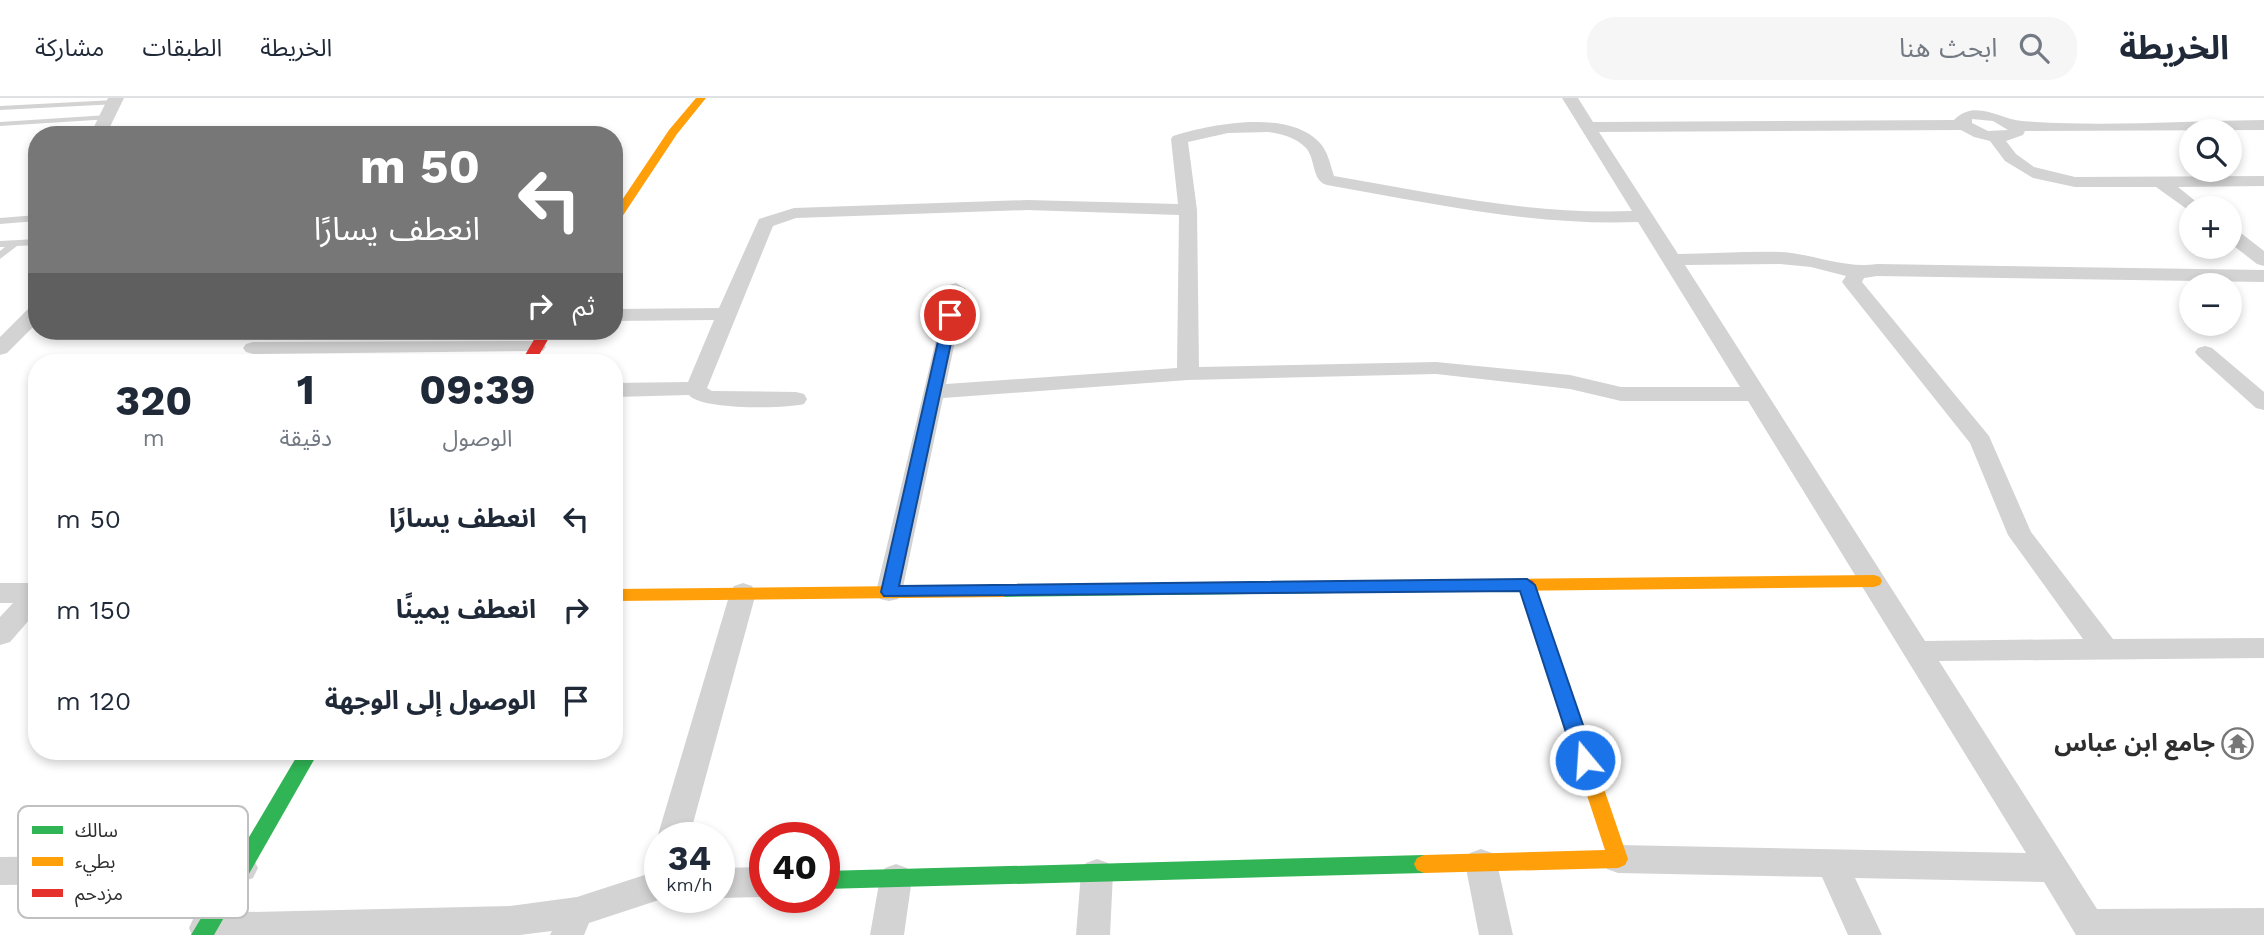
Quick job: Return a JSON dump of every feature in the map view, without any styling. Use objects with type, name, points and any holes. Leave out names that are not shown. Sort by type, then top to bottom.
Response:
[{"type":"street","points":[[623,207],[673,132],[701,98]]},
{"type":"street","points":[[1570,98],[2092,930],[2264,923]]},
{"type":"street","points":[[1971,98],[1984,115]]},
{"type":"street","points":[[103,126],[113,106]]},
{"type":"street","points":[[1963,125],[1961,121],[1966,115],[1984,115],[2015,126],[2070,128],[2264,125]]},
{"type":"street","points":[[1589,127],[1963,125],[1996,137],[2014,135],[2017,129],[2015,126]]},
{"type":"street","points":[[1188,374],[1188,211],[1179,139],[1198,132],[1233,128],[1291,129],[1314,144],[1327,180],[1521,213],[1595,218],[1645,216]]},
{"type":"street","points":[[1996,137],[2004,153],[2016,164],[2049,179],[2075,182],[2264,181]]},
{"type":"street","points":[[2159,181],[2179,196]]},
{"type":"street","points":[[796,399],[710,398],[699,394],[696,388],[765,223],[794,213],[1027,205],[1188,211]]},
{"type":"street","points":[[2242,243],[2264,260]]},
{"type":"street","points":[[1672,260],[1780,258],[1812,261],[1857,273],[1877,270],[2264,276]]},
{"type":"street","points":[[1857,273],[1852,282],[1981,440],[2020,535],[2105,649]]},
{"type":"street","points":[[890,592],[956,289]]},
{"type":"street","points":[[623,315],[727,314]]},
{"type":"street","points":[[0,349],[28,320]]},
{"type":"street","points":[[247,354],[259,340]]},
{"type":"street","points":[[282,354],[536,347]]},
{"type":"street","points":[[2205,352],[2264,403]]},
{"type":"street","points":[[933,392],[1188,374],[1436,368],[1570,382],[1621,394],[1756,394]]},
{"type":"street","points":[[623,390],[696,388]]},
{"type":"street","points":[[623,595],[1874,581]]},
{"type":"street","points":[[1527,585],[1619,859]]},
{"type":"street","points":[[0,593],[28,593]]},
{"type":"street","points":[[678,822],[743,593]]},
{"type":"street","points":[[0,635],[28,603]]},
{"type":"street","points":[[1918,651],[2264,648]]},
{"type":"street","points":[[248,858],[305,760]]},
{"type":"street","points":[[840,880],[1619,859],[2054,868]]},
{"type":"street","points":[[1481,863],[1496,935]]},
{"type":"street","points":[[1832,863],[1865,935]]},
{"type":"street","points":[[0,871],[18,871]]},
{"type":"street","points":[[1093,935],[1097,873]]},
{"type":"street","points":[[887,935],[896,878]]},
{"type":"street","points":[[204,932],[510,920],[572,924],[644,891]]},
{"type":"lane","points":[[0,107],[113,106]]},
{"type":"lane","points":[[0,124],[113,106]]},
{"type":"lane","points":[[0,221],[28,219]]},
{"type":"lane","points":[[0,244],[28,242]]},
{"type":"lane","points":[[0,256],[15,243]]},
{"type":"traffic: fast","points":[[1003,591],[1510,585]]},
{"type":"traffic: fast","points":[[248,857],[305,760]]},
{"type":"traffic: fast","points":[[840,880],[1424,864]]},
{"type":"traffic: fast","points":[[202,935],[212,918]]},
{"type":"traffic: slow","points":[[623,207],[673,132],[701,98]]},
{"type":"traffic: slow","points":[[1510,585],[1874,581]]},
{"type":"traffic: slow","points":[[623,595],[1003,591]]},
{"type":"traffic: slow","points":[[1424,864],[1618,859],[1565,701]]},
{"type":"traffic: jam","points":[[533,354],[541,340]]},
{"type":"traffic: jam","points":[[1527,585],[1565,701]]},
{"type":"place","name":"جامع ابن عباس","points":[[2238,743]]},
{"type":"route","points":[[950,315],[890,592],[1527,585],[1585,760]]}]
